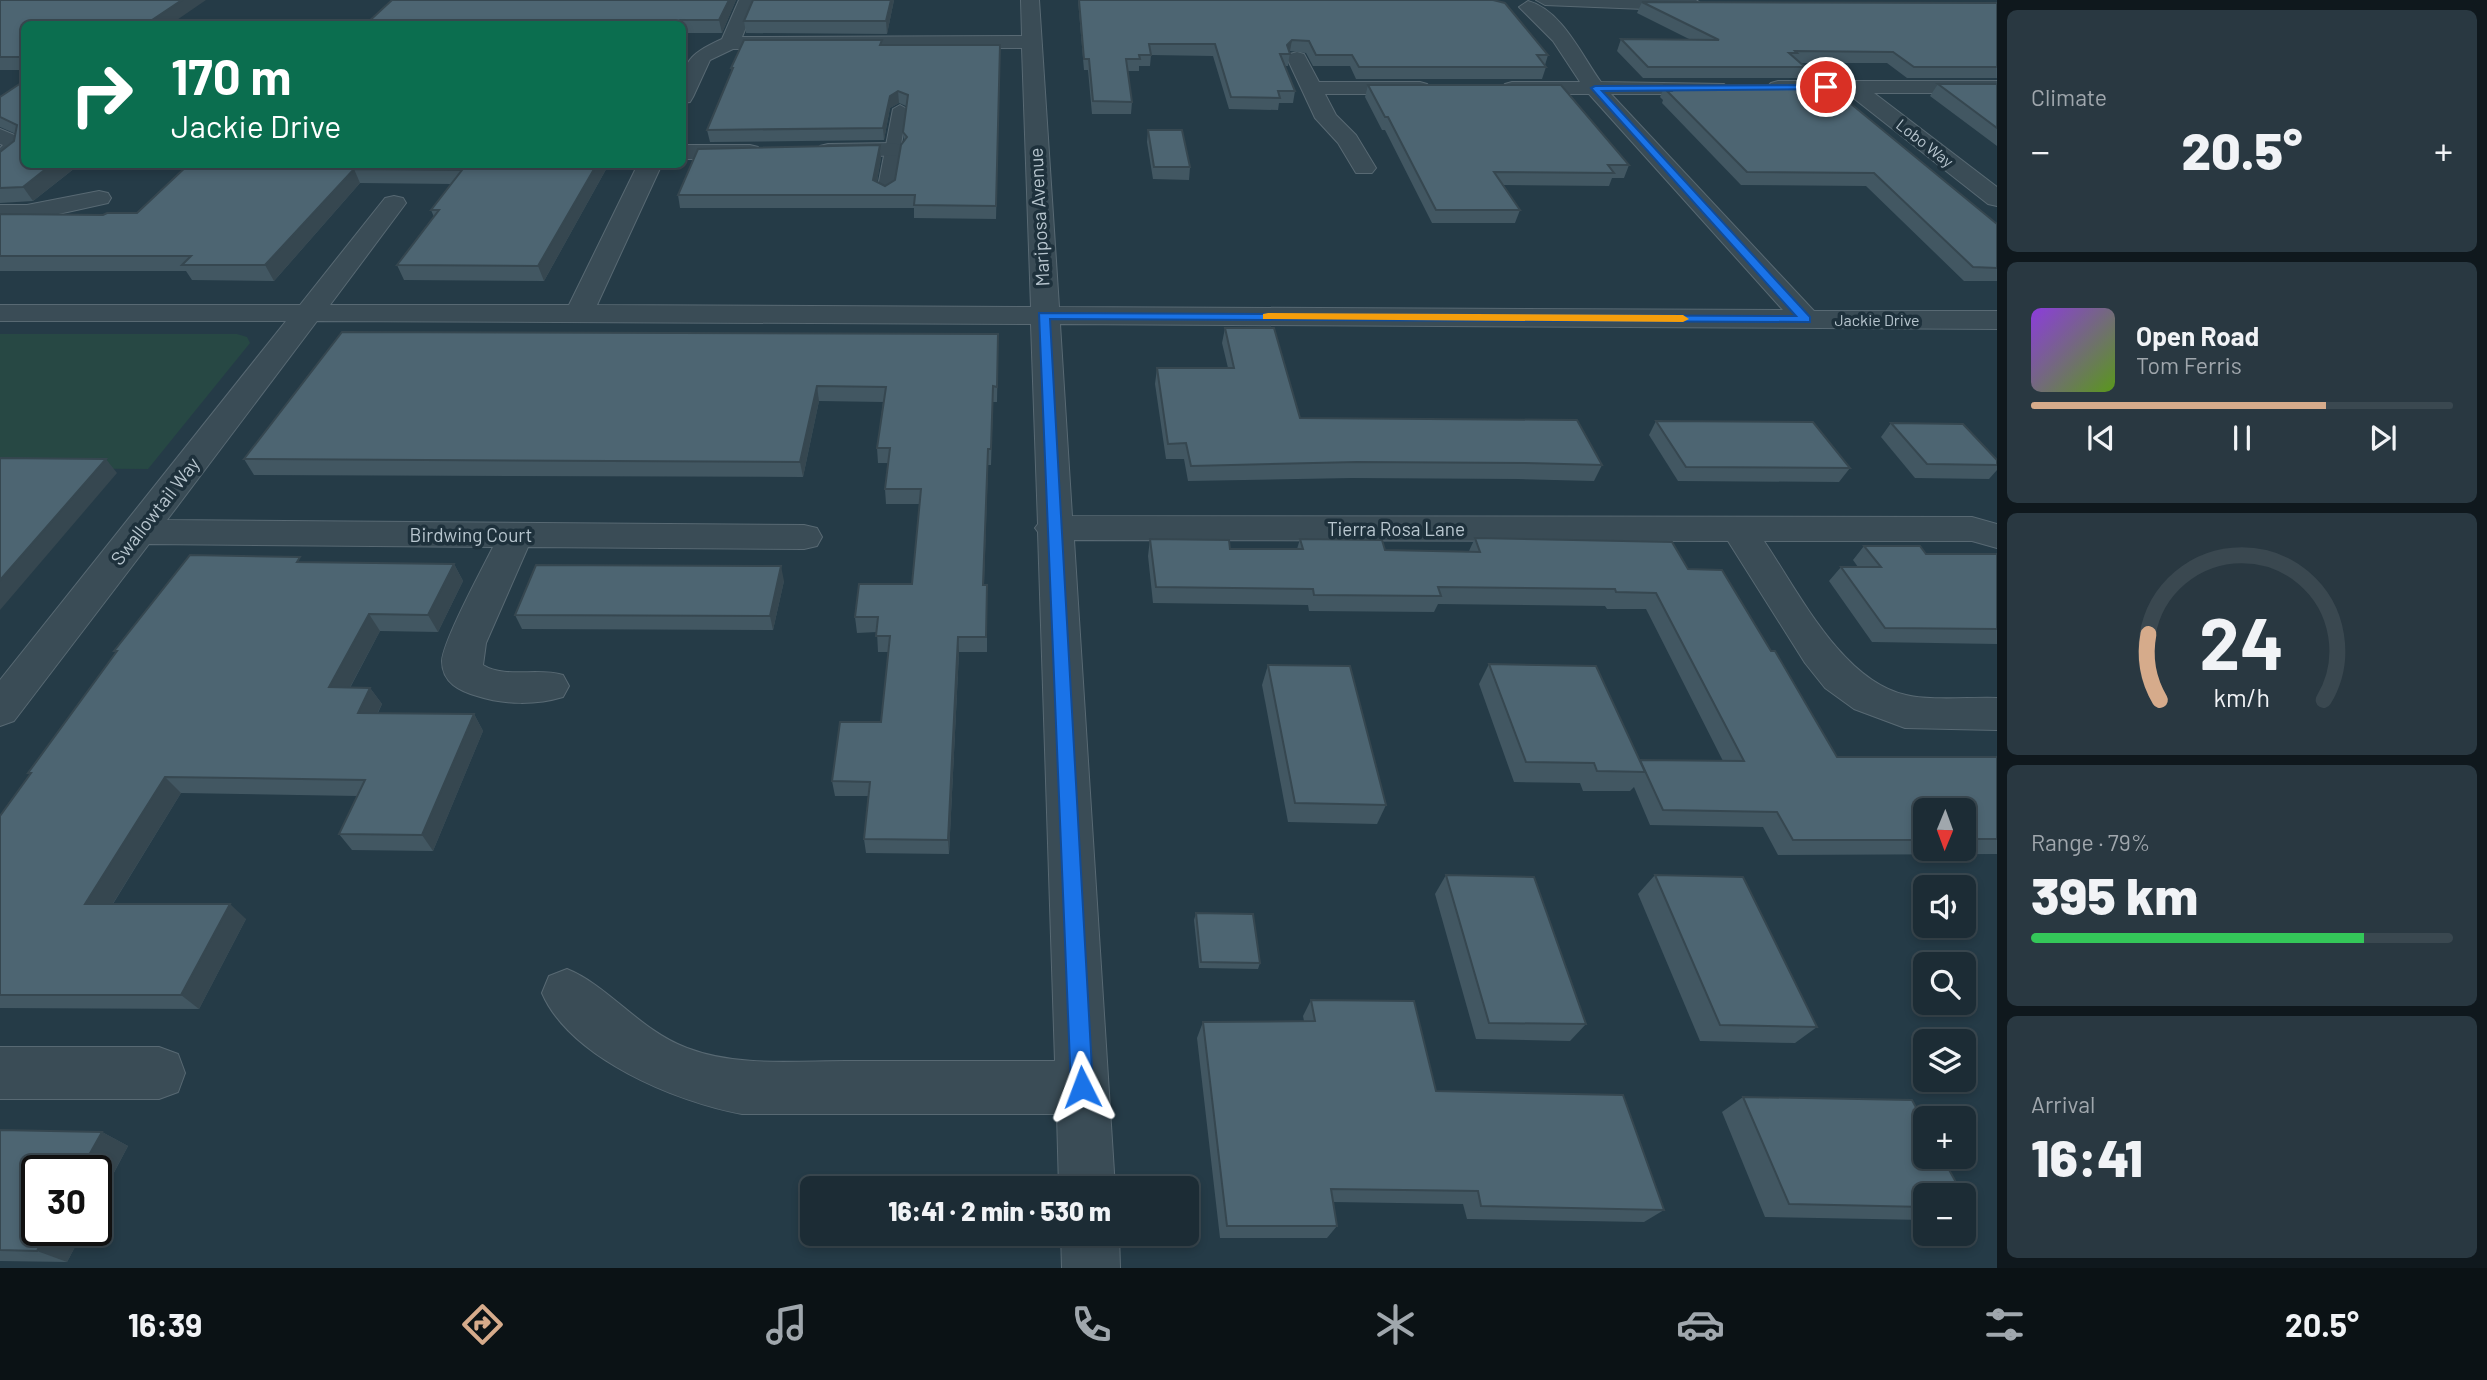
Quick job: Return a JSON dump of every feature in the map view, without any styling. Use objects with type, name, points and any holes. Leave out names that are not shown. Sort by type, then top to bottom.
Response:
[{"type":"street","points":[[730,43],[748,0]]},
{"type":"street","name":"Mariposa Avenue","points":[[1030,0],[1053,528],[1086,1176]]},
{"type":"street","points":[[1530,4],[1710,5]]},
{"type":"street","points":[[1530,4],[1558,33],[1595,88],[1806,319]]},
{"type":"street","points":[[686,86],[702,57],[730,43],[1031,42]]},
{"type":"street","points":[[1297,58],[1314,88],[1326,118],[1348,140],[1364,168]]},
{"type":"street","name":"Lobo Way","points":[[1852,87],[1997,199]]},
{"type":"street","points":[[1488,88],[1997,87]]},
{"type":"street","points":[[1314,88],[1434,88]]},
{"type":"street","points":[[0,136],[15,142],[14,148],[0,159]]},
{"type":"street","points":[[811,151],[893,150]]},
{"type":"street","points":[[686,152],[770,151]]},
{"type":"street","points":[[579,313],[648,168]]},
{"type":"street","points":[[0,214],[27,213],[99,198]]},
{"type":"street","name":"Swallowtail Way","points":[[0,710],[394,203]]},
{"type":"street","name":"Jackie Drive","points":[[0,313],[1997,320]]},
{"type":"street","name":"Tierra Rosa Lane","points":[[1053,528],[1972,529],[1997,536]]},
{"type":"street","points":[[1739,530],[1819,653],[1839,677],[1868,698],[1905,712],[1997,714]]},
{"type":"street","name":"Birdwing Court","points":[[139,532],[804,537]]},
{"type":"street","points":[[516,535],[467,643],[462,661],[465,674],[475,681],[490,685],[549,686]]},
{"type":"street","points":[[567,993],[598,1023],[663,1068],[711,1084],[742,1088],[1082,1087]]},
{"type":"street","points":[[0,1073],[159,1073]]},
{"type":"street","points":[[1090,1246],[1091,1268]]},
{"type":"lane","points":[[885,192],[900,109]]},
{"type":"green space","points":[[0,334],[237,334],[247,337],[250,343],[148,469],[0,468]]},
{"type":"building","points":[[0,0],[182,0],[150,21],[21,21],[21,57],[0,57]]},
{"type":"building","points":[[392,0],[729,0],[719,20],[369,21]]},
{"type":"building","points":[[753,0],[891,0],[886,21],[744,21]]},
{"type":"building","points":[[1079,0],[1493,0],[1505,3],[1548,55],[1537,55],[1546,67],[1359,67],[1352,55],[1316,55],[1309,41],[1292,40],[1287,45],[1290,54],[1280,54],[1295,91],[1278,91],[1280,98],[1231,97],[1215,44],[1149,44],[1151,55],[1139,55],[1140,59],[1126,59],[1132,102],[1093,101],[1089,59],[1084,59]]},
{"type":"building","points":[[1642,2],[1997,3],[1997,67],[1914,67],[1893,52],[1795,51],[1797,53],[1789,53],[1805,67],[1648,67],[1621,39],[1719,40]]},
{"type":"building","points":[[744,40],[882,40],[880,45],[1000,45],[996,206],[914,205],[915,195],[678,195],[698,149],[880,145],[873,180],[885,186],[895,180],[901,145],[907,137],[903,132],[908,95],[898,91],[890,96],[883,128],[707,130]]},
{"type":"building","points":[[21,83],[21,168],[47,168],[23,187],[0,188],[0,152],[14,141],[17,125],[0,117],[0,97]]},
{"type":"building","points":[[1938,84],[1997,84],[1997,128]]},
{"type":"building","points":[[1368,85],[1561,85],[1629,165],[1608,165],[1614,173],[1494,172],[1520,210],[1436,210],[1388,117],[1385,117]]},
{"type":"building","points":[[1665,85],[1828,85],[1997,224],[1997,268],[1973,267],[1874,173],[1747,172],[1667,91],[1671,91]]},
{"type":"building","points":[[1148,130],[1182,130],[1190,167],[1154,167]]},
{"type":"building","points":[[185,168],[595,168],[538,266],[397,265],[439,210],[431,210],[462,170],[354,169],[265,265],[182,265],[191,256],[0,256],[0,214],[137,213]]},
{"type":"building","points":[[1225,328],[1274,328],[1300,418],[1577,420],[1602,465],[1357,462],[1191,466],[1186,443],[1168,444],[1157,368],[1234,368]]},
{"type":"building","points":[[342,332],[998,334],[997,387],[993,386],[991,449],[988,449],[983,585],[987,585],[986,637],[958,637],[948,840],[864,839],[870,782],[832,781],[840,722],[881,722],[890,636],[876,636],[878,617],[855,617],[859,584],[912,584],[921,489],[885,489],[890,448],[877,448],[886,387],[817,386],[800,462],[244,459]]},
{"type":"building","points":[[1656,421],[1813,422],[1850,468],[1686,467]]},
{"type":"building","points":[[1891,423],[1963,424],[1997,460],[1997,465],[1927,464]]},
{"type":"building","points":[[0,458],[106,459],[0,580]]},
{"type":"building","points":[[1475,538],[1672,542],[1688,569],[1722,570],[1771,651],[1775,651],[1837,757],[1997,757],[1997,839],[1976,839],[1976,798],[1913,798],[1913,840],[1793,840],[1777,812],[1663,810],[1640,760],[1744,761],[1656,593],[1616,592],[1615,589],[1438,587],[1441,596],[1314,595],[1313,589],[1156,587],[1150,539],[1229,540],[1230,549],[1303,549],[1300,539],[1382,540],[1385,550],[1480,552]]},
{"type":"building","points":[[1864,546],[1920,546],[1926,554],[1997,554],[1997,629],[1885,628],[1841,567],[1881,567]]},
{"type":"building","points":[[190,555],[300,557],[297,562],[454,564],[428,615],[369,614],[329,687],[370,688],[358,713],[474,714],[422,835],[339,834],[365,780],[165,777],[85,904],[230,904],[181,995],[0,995],[0,816],[117,651],[114,651]]},
{"type":"building","points":[[536,565],[781,566],[770,616],[515,615]]},
{"type":"building","points":[[1489,664],[1596,666],[1645,772],[1597,771],[1594,763],[1526,762]]},
{"type":"building","points":[[1268,665],[1350,666],[1386,805],[1295,803]]},
{"type":"building","points":[[1446,875],[1534,877],[1586,1024],[1489,1023]]},
{"type":"building","points":[[1655,875],[1743,877],[1817,1027],[1720,1025]]},
{"type":"building","points":[[1196,913],[1253,914],[1260,963],[1201,962]]},
{"type":"building","points":[[1311,1000],[1414,1001],[1436,1091],[1623,1095],[1664,1210],[1481,1206],[1478,1191],[1331,1189],[1337,1226],[1227,1226],[1203,1022],[1315,1021]]},
{"type":"building","points":[[1743,1097],[1912,1100],[1915,1106],[1913,1106],[1913,1169],[1949,1169],[1956,1183],[1913,1183],[1913,1207],[1789,1204]]},
{"type":"building","points":[[0,1130],[102,1132],[89,1155],[21,1155],[21,1246],[40,1246],[37,1251],[0,1250]]},
{"type":"slow traffic","points":[[1268,317],[1683,319]]},
{"type":"route","points":[[1082,1087],[1044,315],[1806,319],[1595,88],[1826,87]]}]
